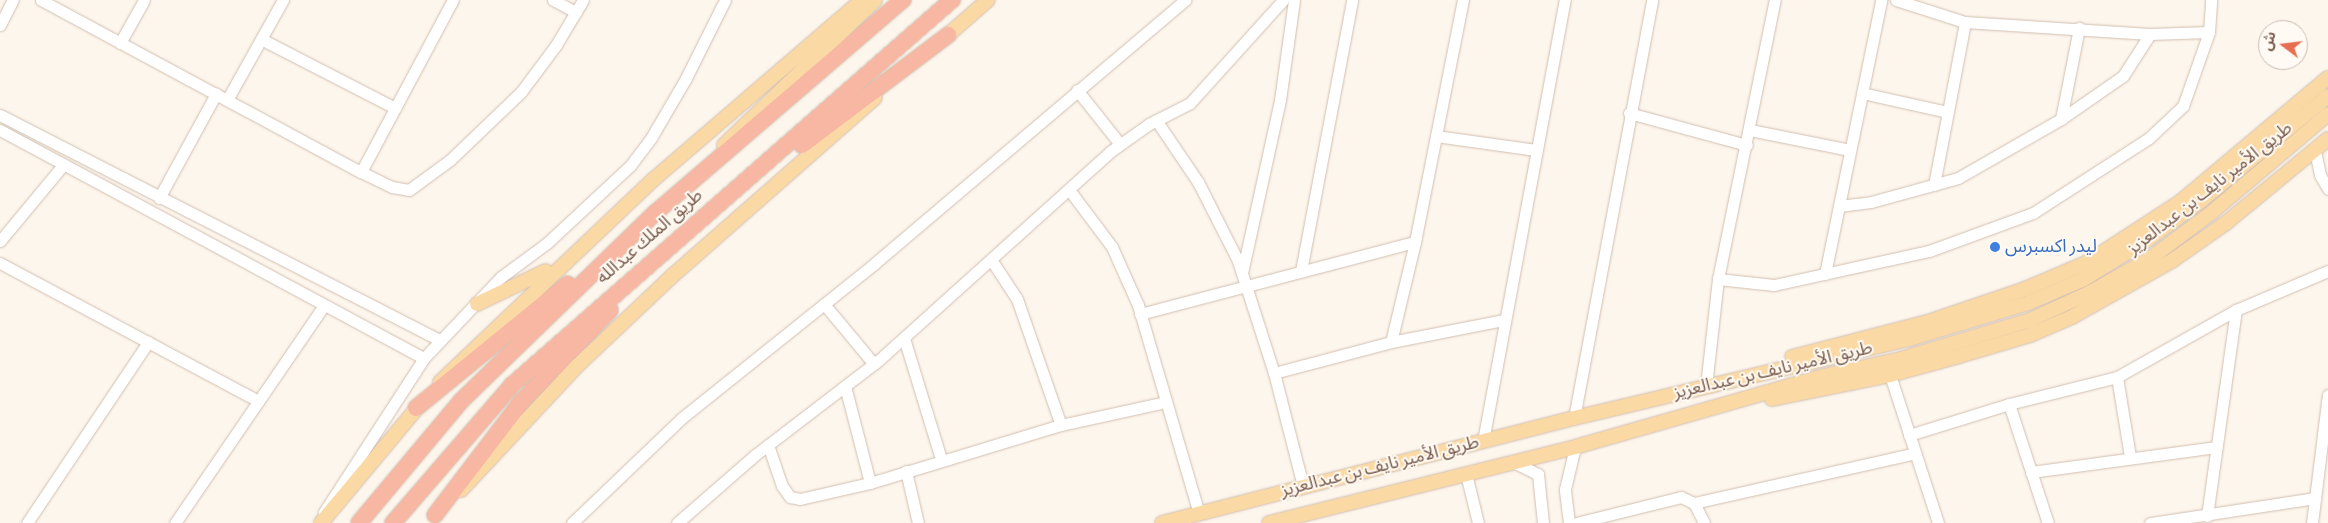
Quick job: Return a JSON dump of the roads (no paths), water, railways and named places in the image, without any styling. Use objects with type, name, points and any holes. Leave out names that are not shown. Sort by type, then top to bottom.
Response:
[{"type":"highway","name":"طريق الملك عبدالله","points":[[359,523],[461,401],[655,213],[903,0]]},
{"type":"highway","name":"طريق الملك عبدالله","points":[[393,523],[512,385],[952,0]]},
{"type":"highway","points":[[432,519],[521,402],[676,240],[948,34]]},
{"type":"highway","points":[[416,408],[655,213]]},
{"type":"main road","points":[[321,523],[416,408],[457,363],[654,179],[862,0]]},
{"type":"main road","points":[[655,213],[875,0]]},
{"type":"main road","points":[[432,519],[577,366],[671,277],[988,0]]},
{"type":"main road","points":[[1706,386],[1781,360],[1931,321],[2025,289],[2086,263],[2180,202],[2328,78]]},
{"type":"main road","name":"طريق الأمير نايف بن عبدالعزيز","points":[[1162,523],[1574,418],[1909,339],[2028,303],[2084,279],[2120,259],[2202,200],[2328,96]]},
{"type":"main road","name":"طريق الأمير نايف بن عبدالعزيز","points":[[1269,523],[1575,446],[1824,376],[1900,359],[2030,320],[2119,278],[2211,213],[2328,114]]},
{"type":"main road","points":[[1710,409],[1800,394],[1890,374],[2030,335],[2127,288],[2226,223],[2328,139]]},
{"type":"main road","points":[[477,304],[528,282],[572,254]]},
{"type":"street","points":[[0,25],[14,0]]},
{"type":"street","points":[[41,0],[361,172],[392,187],[408,190],[450,160],[521,92],[556,46],[583,0]]},
{"type":"street","points":[[120,43],[144,0]]},
{"type":"street","points":[[228,100],[283,0]]},
{"type":"street","points":[[361,172],[453,0]]},
{"type":"street","points":[[553,0],[576,12]]},
{"type":"street","points":[[316,523],[424,358],[501,278],[547,243],[630,166],[681,86],[725,0]]},
{"type":"street","points":[[572,523],[683,417],[824,304],[1185,0]]},
{"type":"street","points":[[677,523],[768,445],[874,364],[992,261],[1120,144],[1156,120],[1190,103],[1284,0]]},
{"type":"street","points":[[1243,280],[1280,100],[1294,0]]},
{"type":"street","points":[[1301,271],[1352,0]]},
{"type":"street","points":[[1391,342],[1415,242],[1462,0]]},
{"type":"street","points":[[1483,441],[1503,320],[1565,0]]},
{"type":"street","points":[[1574,418],[1629,113],[1652,0]]},
{"type":"street","points":[[1706,386],[1718,279],[1747,145],[1775,0]]},
{"type":"street","points":[[1825,274],[1881,0]]},
{"type":"street","points":[[1896,0],[1927,5],[1965,22],[2150,34],[2209,32]]},
{"type":"street","points":[[1718,279],[1774,285],[1930,251],[2033,213],[2149,138],[2183,106],[2209,32],[2211,0]]},
{"type":"street","points":[[1934,185],[1965,22]]},
{"type":"street","points":[[2061,119],[2079,28]]},
{"type":"street","points":[[1839,206],[1871,202],[1958,178],[2061,119],[2123,76],[2150,34]]},
{"type":"street","points":[[261,38],[395,108]]},
{"type":"street","points":[[1076,90],[1120,144]]},
{"type":"street","points":[[1862,93],[1947,112]]},
{"type":"street","points":[[159,198],[216,94]]},
{"type":"street","points":[[1629,113],[1747,145]]},
{"type":"street","points":[[0,115],[159,198],[440,340]]},
{"type":"street","points":[[1156,120],[1198,182],[1243,280],[1274,374],[1303,486]]},
{"type":"street","points":[[0,130],[424,358]]},
{"type":"street","points":[[1750,130],[1850,150]]},
{"type":"street","points":[[1436,136],[1536,150]]},
{"type":"street","points":[[2315,151],[2320,175],[2328,189]]},
{"type":"street","points":[[0,241],[64,165]]},
{"type":"street","points":[[1070,191],[1112,247],[1140,314],[1199,514]]},
{"type":"street","points":[[1140,314],[1243,280],[1301,271],[1415,242]]},
{"type":"street","points":[[992,261],[1017,299],[1061,425]]},
{"type":"street","points":[[0,264],[258,401]]},
{"type":"street","points":[[1910,435],[2009,404],[2117,377],[2236,310],[2328,271]]},
{"type":"street","points":[[824,304],[874,364]]},
{"type":"street","points":[[175,523],[324,305]]},
{"type":"street","points":[[2207,516],[2236,310]]},
{"type":"street","points":[[1274,374],[1391,342],[1503,320]]},
{"type":"street","points":[[904,338],[941,459]]},
{"type":"street","points":[[27,523],[148,342]]},
{"type":"street","points":[[1890,374],[1938,523]]},
{"type":"street","points":[[2117,377],[2130,456]]},
{"type":"street","points":[[845,386],[870,483]]},
{"type":"street","points":[[2312,523],[2328,395]]},
{"type":"street","points":[[768,445],[782,486],[790,497],[800,499],[870,483],[941,459],[1061,425],[1166,402]]},
{"type":"street","points":[[2009,404],[2048,523]]},
{"type":"street","points":[[1569,523],[1565,489],[1575,446]]},
{"type":"street","points":[[2031,472],[2130,456],[2216,446]]},
{"type":"street","points":[[1576,523],[1681,497],[1694,503],[1915,453]]},
{"type":"street","points":[[1513,462],[1538,474],[1543,523]]},
{"type":"street","points":[[906,471],[918,523]]},
{"type":"street","points":[[1466,474],[1478,523]]},
{"type":"street","points":[[2150,523],[2207,516],[2315,498]]},
{"type":"street","points":[[1694,503],[1704,523]]},
{"type":"place","name":"ليدر اكسبرس","points":[[1995,247]]}]
